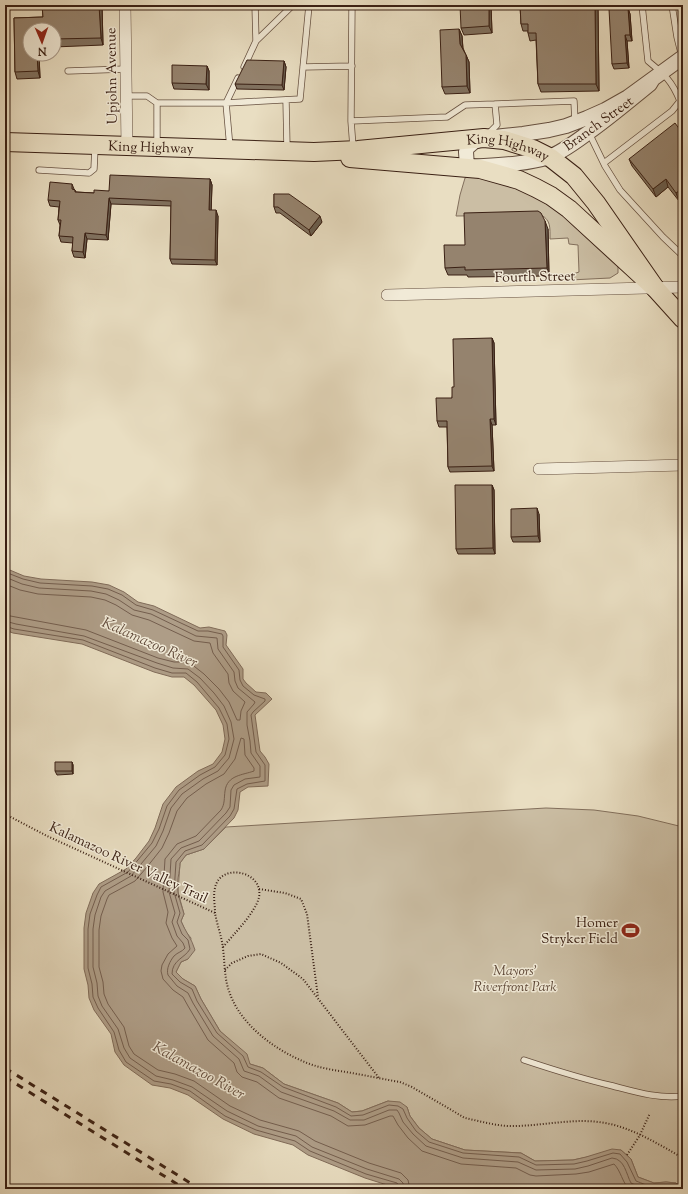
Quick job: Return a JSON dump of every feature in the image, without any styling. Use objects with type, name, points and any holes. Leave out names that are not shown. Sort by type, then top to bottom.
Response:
[{"type":"main road","name":"King Highway","points":[[5,142],[293,152],[354,150],[484,138],[518,143],[562,165],[574,176],[586,190],[655,288]]},
{"type":"main road","name":"King Highway","points":[[293,152],[365,160],[466,167],[491,171],[519,180],[551,196],[569,208],[655,288],[683,318]]},
{"type":"street","name":"Upjohn Avenue","points":[[125,5],[127,147]]},
{"type":"street","name":"Branch Street","points":[[484,138],[549,130],[575,122],[605,110],[683,57]]},
{"type":"street","name":"Branch Street","points":[[466,167],[520,162],[548,157],[566,148],[589,132],[650,84],[657,76]]},
{"type":"street","points":[[466,167],[465,156],[467,148],[474,142],[484,138]]},
{"type":"street","name":"Fourth Street","points":[[387,295],[683,287]]},
{"type":"street","points":[[539,469],[683,465]]},
{"type":"lane","points":[[255,5],[256,41]]},
{"type":"lane","points":[[230,150],[226,102],[256,41],[293,5]]},
{"type":"lane","points":[[126,96],[148,96],[157,103],[300,99],[309,5]]},
{"type":"lane","points":[[352,5],[351,122],[354,150]]},
{"type":"lane","points":[[604,163],[672,111],[680,101],[674,87],[657,76],[648,61],[642,5]]},
{"type":"lane","points":[[672,5],[676,37],[683,57]]},
{"type":"lane","points":[[303,66],[352,66]]},
{"type":"lane","points":[[68,71],[126,69]]},
{"type":"lane","points":[[286,100],[293,152]]},
{"type":"lane","points":[[351,122],[446,117],[465,105],[574,101],[575,122]]},
{"type":"lane","points":[[157,103],[157,148]]},
{"type":"lane","points":[[484,138],[496,125],[495,104]]},
{"type":"lane","points":[[589,132],[604,163],[620,190],[663,237],[683,256]]},
{"type":"lane","points":[[39,170],[90,173],[94,169],[95,146]]},
{"type":"lane","points":[[524,1060],[566,1074],[632,1091],[662,1097],[683,1096]]},
{"type":"path","name":"Kalamazoo River Valley Trail","points":[[5,814],[47,836],[215,913],[223,947],[229,991],[241,1013],[268,1042],[308,1063],[322,1068],[400,1082],[412,1087],[465,1118],[494,1124],[516,1126],[587,1122],[620,1126],[640,1134],[683,1158]]},
{"type":"path","points":[[215,913],[215,889],[217,882],[222,876],[236,872],[244,873],[256,882],[259,898],[251,914],[223,947]]},
{"type":"path","points":[[258,889],[285,893],[301,899],[307,914],[318,998]]},
{"type":"path","points":[[225,970],[232,963],[248,956],[261,954],[281,963],[303,979],[379,1078]]},
{"type":"path","points":[[626,1155],[640,1134],[650,1112]]},
{"type":"green space","points":[[470,175],[504,182],[544,201],[573,221],[615,261],[618,267],[618,273],[610,278],[570,280],[570,275],[579,272],[578,245],[569,244],[568,238],[550,239],[550,228],[547,219],[541,215],[456,216],[465,178]]},
{"type":"green space","name":"Mayors' Riverfront Park","points":[[546,808],[594,810],[638,816],[683,827],[683,1189],[676,1183],[654,1183],[638,1177],[631,1159],[621,1150],[573,1160],[535,1161],[521,1153],[465,1150],[432,1139],[419,1128],[410,1116],[407,1107],[388,1101],[362,1111],[352,1112],[338,1103],[284,1084],[263,1068],[250,1064],[236,1046],[220,1031],[195,986],[183,979],[176,972],[181,962],[188,959],[191,938],[186,932],[181,921],[184,914],[178,892],[180,863],[186,855],[204,849],[226,827]]},
{"type":"water","name":"Kalamazoo River","points":[[5,568],[24,576],[41,579],[92,582],[109,585],[124,592],[138,602],[154,606],[200,628],[209,627],[225,631],[227,635],[226,645],[243,669],[243,679],[256,692],[266,693],[272,699],[255,715],[260,751],[269,764],[268,786],[248,787],[240,792],[238,810],[234,818],[204,849],[186,855],[180,863],[177,885],[178,895],[184,914],[181,921],[195,950],[188,959],[181,962],[176,972],[183,979],[195,986],[220,1031],[247,1054],[250,1064],[263,1068],[284,1084],[338,1103],[352,1112],[362,1111],[388,1101],[400,1102],[407,1107],[410,1116],[419,1128],[432,1139],[465,1150],[521,1153],[535,1161],[573,1160],[612,1149],[621,1150],[631,1159],[638,1177],[654,1183],[676,1183],[682,1189],[400,1189],[365,1178],[308,1155],[293,1145],[254,1134],[223,1119],[188,1095],[170,1088],[152,1085],[124,1065],[115,1052],[111,1034],[94,1010],[89,998],[88,985],[84,969],[84,928],[86,913],[93,893],[99,884],[126,869],[149,841],[163,804],[176,787],[198,771],[213,764],[222,752],[225,739],[223,725],[216,710],[194,685],[184,677],[172,677],[154,672],[82,644],[13,633],[5,630]]},
{"type":"building","points":[[42,5],[99,5],[101,38],[62,39],[62,22],[22,22],[22,62],[37,62],[38,71],[15,72],[14,18],[43,17]]},
{"type":"building","points":[[460,5],[489,5],[489,26],[461,28]]},
{"type":"building","points":[[520,5],[595,5],[596,84],[538,84],[536,33],[528,33],[528,24],[521,24]]},
{"type":"building","points":[[628,8],[630,35],[625,35],[627,63],[612,64],[609,9]]},
{"type":"building","points":[[459,29],[460,44],[466,55],[467,86],[442,87],[440,30]]},
{"type":"building","points":[[247,60],[284,61],[282,85],[235,84]]},
{"type":"building","points":[[172,65],[207,66],[206,84],[172,83]]},
{"type":"building","points":[[675,123],[683,134],[683,188],[676,193],[666,179],[653,189],[629,159]]},
{"type":"building","points":[[110,175],[210,179],[209,210],[216,210],[215,260],[170,259],[171,201],[109,198],[106,235],[85,233],[83,252],[72,251],[73,237],[59,236],[61,220],[58,220],[60,201],[48,200],[50,182],[72,184],[72,189],[75,190],[75,192],[94,193],[94,190],[109,191]]},
{"type":"building","points":[[274,194],[289,194],[320,216],[309,230],[278,207],[274,207]]},
{"type":"building","points":[[538,211],[541,213],[545,221],[547,268],[465,270],[465,267],[445,268],[444,245],[465,245],[464,213]]},
{"type":"building","points":[[492,338],[494,419],[490,419],[492,466],[448,467],[447,421],[437,421],[436,398],[452,398],[452,387],[454,387],[453,339]]},
{"type":"building","points":[[455,485],[492,485],[493,548],[456,549]]},
{"type":"building","points":[[537,508],[538,536],[511,537],[511,509]]},
{"type":"building","points":[[679,631],[683,631],[683,676],[681,676]]},
{"type":"building","points":[[55,762],[72,762],[72,771],[55,771]]},
{"type":"railway","points":[[5,1068],[200,1189]]},
{"type":"railway","points":[[5,1077],[185,1189]]},
{"type":"place","name":"Homer Stryker Field","points":[[631,930]]}]
